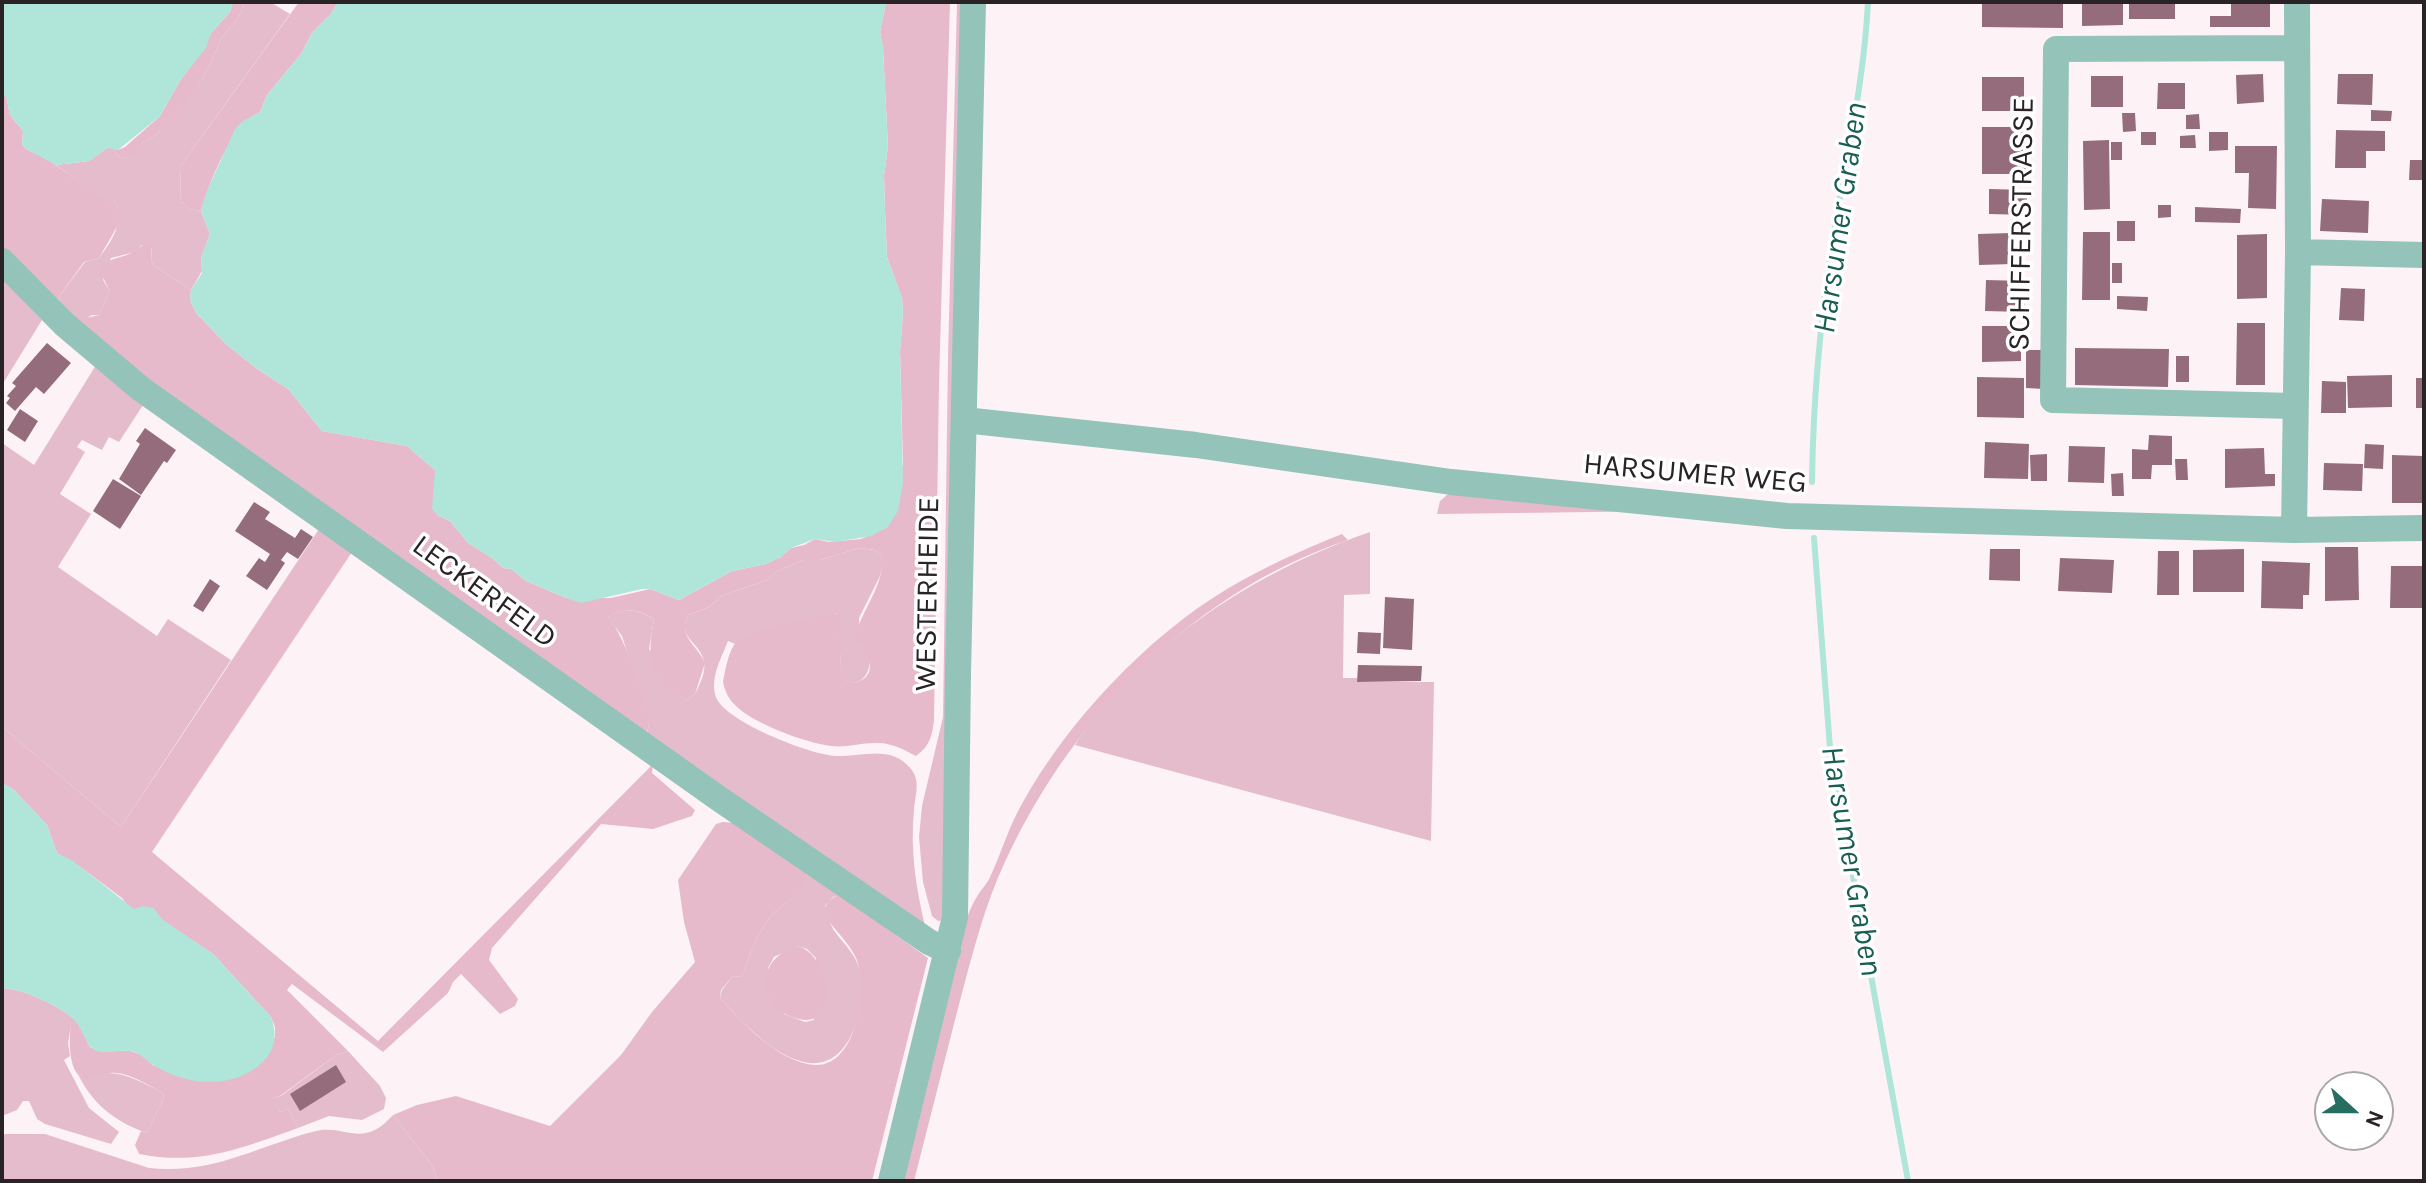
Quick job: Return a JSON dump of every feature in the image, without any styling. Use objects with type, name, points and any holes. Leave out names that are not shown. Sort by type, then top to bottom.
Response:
[{"type":"street","name":"WESTERHEIDE","points":[[891,1181],[955,917],[973,2]]},
{"type":"street","points":[[2294,530],[2298,252],[2297,2]]},
{"type":"street","name":"SCHIFFERSTRASSE","points":[[2294,406],[2053,400],[2053,384],[2056,49],[2297,48]]},
{"type":"street","points":[[2298,252],[2424,255]]},
{"type":"street","name":"LECKERFELD","points":[[2,261],[64,324],[141,389],[718,798],[929,942],[948,951]]},
{"type":"street","name":"HARSUMER WEG","points":[[964,420],[1196,445],[1451,482],[1787,516],[2294,530],[2424,528]]},
{"type":"shaded area","points":[[2,2],[233,2],[230,12],[211,33],[206,48],[181,79],[160,116],[118,150],[107,148],[89,161],[56,165],[22,144],[23,131],[10,115],[6,97],[2,95]]},
{"type":"shaded area","points":[[233,2],[243,2],[240,13],[221,39],[186,106],[132,155],[124,158],[118,156],[113,148],[118,150],[125,147],[160,116],[181,79],[205,48],[211,33],[230,12]]},
{"type":"shaded area","points":[[243,2],[270,2],[290,14],[180,167],[181,201],[189,209],[201,211],[210,234],[201,258],[202,271],[191,290],[153,265],[152,248],[142,245],[135,252],[111,258],[103,280],[110,291],[99,315],[92,315],[76,325],[56,308],[60,295],[85,262],[99,258],[115,233],[118,212],[117,205],[98,196],[56,165],[89,161],[107,148],[113,148],[118,156],[124,158],[160,132],[199,85],[221,39],[240,13]]},
{"type":"shaded area","points":[[299,2],[338,2],[267,95],[260,112],[231,141],[201,211],[189,209],[181,201],[180,167]]},
{"type":"shaded area","points":[[338,2],[886,2],[880,32],[888,147],[884,175],[887,257],[902,298],[903,313],[900,352],[903,483],[898,511],[888,527],[871,536],[835,542],[815,539],[791,548],[766,564],[732,571],[679,600],[642,589],[581,603],[526,581],[468,543],[450,521],[432,509],[435,470],[407,446],[322,431],[288,389],[227,345],[196,313],[190,300],[191,290],[202,273],[201,258],[210,234],[201,211],[206,193],[235,129],[260,112],[267,95]]},
{"type":"shaded area","points":[[886,2],[950,2],[939,383],[934,720],[930,740],[916,756],[886,744],[831,746],[780,731],[742,711],[730,699],[723,682],[730,653],[741,639],[783,624],[839,613],[841,670],[846,680],[856,683],[864,678],[870,668],[869,662],[855,637],[880,575],[881,554],[875,550],[859,548],[820,560],[803,560],[776,572],[767,580],[721,596],[709,607],[688,615],[685,622],[687,635],[705,663],[695,694],[686,700],[664,684],[653,667],[651,645],[654,619],[631,610],[608,617],[627,651],[639,684],[648,714],[646,737],[143,383],[76,325],[82,319],[99,315],[110,291],[100,272],[106,264],[132,253],[147,242],[152,244],[153,265],[191,290],[190,300],[196,313],[227,345],[288,389],[322,431],[407,446],[435,470],[437,515],[450,521],[468,543],[503,568],[511,569],[526,581],[566,598],[611,598],[650,589],[679,600],[732,571],[766,564],[791,548],[815,539],[829,542],[861,539],[888,527],[903,464],[902,298],[887,257],[885,211],[884,175],[888,147],[880,32]]},
{"type":"shaded area","points":[[957,2],[966,2],[943,920],[938,921],[932,916],[923,882],[919,837],[922,806],[943,717]]},
{"type":"shaded area","points":[[2,95],[6,96],[10,115],[23,131],[22,144],[26,149],[47,159],[117,205],[120,215],[118,225],[99,258],[84,262],[60,295],[56,308],[2,253]]},
{"type":"shaded area","points":[[2,278],[42,320],[2,385]]},
{"type":"shaded area","points":[[96,365],[143,405],[119,442],[109,437],[102,450],[82,440],[77,447],[85,452],[60,494],[91,514],[58,567],[157,636],[168,619],[231,660],[121,827],[2,727],[2,443],[34,465]]},
{"type":"shaded area","points":[[1448,494],[1672,511],[1437,514],[1440,501]]},
{"type":"shaded area","points":[[319,529],[352,552],[152,852],[378,1041],[653,764],[652,773],[695,810],[692,816],[653,829],[601,824],[492,948],[489,960],[518,999],[515,1006],[500,1014],[461,974],[448,993],[383,1052],[292,984],[287,990],[348,1051],[336,1055],[272,1099],[280,1112],[288,1109],[298,1128],[220,1153],[182,1158],[139,1154],[135,1145],[141,1131],[147,1133],[164,1098],[163,1093],[122,1074],[83,1078],[77,1074],[71,1059],[71,1025],[78,1023],[90,1047],[98,1051],[130,1051],[142,1055],[154,1066],[275,1038],[275,1027],[271,1017],[213,954],[162,920],[153,908],[134,909],[127,905],[83,869],[57,853],[47,825],[14,790],[2,783],[2,727],[121,827]]},
{"type":"shaded area","points":[[1370,532],[1370,594],[1344,595],[1343,678],[1357,678],[1358,682],[1434,682],[1431,841],[1075,745],[1134,674],[1206,615],[1286,567]]},
{"type":"shaded area","points":[[1342,534],[1348,540],[1288,564],[1232,596],[1180,634],[1132,678],[1089,726],[1051,779],[1018,835],[992,893],[968,970],[914,1181],[898,1181],[961,934],[973,904],[990,878],[1018,811],[1041,772],[1112,683],[1168,631],[1241,581]]},
{"type":"shaded area","points":[[859,548],[881,554],[883,564],[859,618],[860,645],[869,660],[865,676],[856,683],[845,680],[841,670],[838,613],[748,635],[735,644],[728,641],[716,673],[715,694],[720,704],[732,715],[788,743],[836,756],[885,754],[903,761],[911,769],[917,784],[913,825],[915,869],[925,926],[646,737],[649,724],[622,636],[608,617],[631,610],[654,619],[649,649],[686,700],[695,694],[704,666],[699,649],[685,629],[688,615],[709,607],[721,596],[767,580],[776,572],[803,560],[820,560]]},
{"type":"shaded area","points":[[2,783],[14,790],[47,825],[57,853],[73,861],[134,909],[143,906],[153,908],[163,920],[213,954],[271,1017],[274,1041],[271,1052],[263,1062],[251,1071],[224,1081],[182,1078],[133,1052],[93,1049],[77,1023],[63,1011],[31,995],[2,988]]},
{"type":"shaded area","points":[[738,823],[806,871],[800,891],[762,928],[742,977],[733,976],[721,990],[720,998],[729,1008],[775,1049],[788,1057],[814,1065],[829,1062],[841,1054],[850,1040],[860,1005],[860,971],[853,952],[823,913],[834,897],[840,895],[928,958],[872,1181],[438,1181],[432,1165],[393,1115],[417,1105],[456,1096],[550,1126],[621,1055],[652,1012],[695,962],[684,922],[678,880],[716,824]]},
{"type":"shaded area","points":[[806,871],[840,895],[833,897],[825,906],[833,929],[857,962],[862,984],[861,1007],[851,1036],[837,1055],[820,1063],[802,1062],[765,1042],[720,998],[733,976],[742,977],[754,944],[767,921],[800,891]],"holes":[[[798,946],[807,949],[816,958],[814,1020],[805,1022],[784,1014],[768,968],[774,957]]]},
{"type":"shaded area","points":[[798,946],[810,953],[819,964],[827,992],[825,1006],[819,1015],[808,1020],[778,1010],[766,988],[771,964],[782,953]]},
{"type":"shaded area","points":[[2,988],[43,1000],[78,1023],[71,1026],[68,1043],[70,1056],[64,1060],[89,1108],[119,1132],[111,1144],[45,1124],[37,1119],[29,1101],[23,1101],[17,1110],[2,1116]]},
{"type":"shaded area","points":[[348,1051],[380,1086],[386,1098],[384,1109],[362,1120],[329,1116],[298,1128],[288,1109],[280,1112],[271,1099],[281,1096],[336,1055]]},
{"type":"shaded area","points":[[77,1072],[89,1076],[107,1073],[122,1075],[163,1093],[164,1098],[147,1133],[105,1110],[89,1093]]},
{"type":"shaded area","points":[[393,1115],[432,1165],[438,1181],[2,1181],[2,1135],[6,1134],[45,1134],[149,1168],[172,1169],[213,1164],[312,1132],[334,1130],[362,1134],[382,1126]]},
{"type":"building","points":[[1982,2],[2063,2],[2063,28],[1982,27]]},
{"type":"building","points":[[2082,2],[2123,2],[2123,25],[2082,26]]},
{"type":"building","points":[[2129,2],[2175,2],[2175,19],[2129,19]]},
{"type":"building","points":[[2231,2],[2270,2],[2270,27],[2210,27],[2210,16],[2231,16]]},
{"type":"building","points":[[2263,74],[2264,102],[2237,104],[2236,75]]},
{"type":"building","points":[[2338,74],[2373,74],[2372,105],[2337,104]]},
{"type":"building","points":[[2091,76],[2123,76],[2123,107],[2091,107]]},
{"type":"building","points":[[1982,77],[2024,77],[2024,111],[1982,111]]},
{"type":"building","points":[[2158,83],[2185,83],[2185,109],[2157,109]]},
{"type":"building","points":[[2371,110],[2392,111],[2391,121],[2371,121]]},
{"type":"building","points":[[2122,113],[2135,113],[2136,131],[2123,132]]},
{"type":"building","points":[[2199,114],[2200,129],[2186,129],[2186,115]]},
{"type":"building","points":[[1982,127],[2029,127],[2029,174],[1982,174]]},
{"type":"building","points":[[2336,130],[2385,131],[2385,151],[2366,151],[2366,168],[2335,168]]},
{"type":"building","points":[[2141,132],[2156,132],[2156,145],[2141,145]]},
{"type":"building","points":[[2209,132],[2228,132],[2228,150],[2209,151]]},
{"type":"building","points":[[2195,135],[2196,148],[2180,148],[2180,136]]},
{"type":"building","points":[[2109,140],[2110,209],[2084,210],[2083,141]]},
{"type":"building","points":[[2111,142],[2122,142],[2122,160],[2111,160]]},
{"type":"building","points":[[2235,146],[2277,146],[2276,209],[2248,208],[2249,173],[2235,173]]},
{"type":"building","points":[[2410,160],[2424,160],[2424,180],[2409,180]]},
{"type":"building","points":[[1989,189],[2027,190],[2027,215],[1989,214]]},
{"type":"building","points":[[2322,199],[2369,201],[2368,233],[2320,231]]},
{"type":"building","points":[[2158,205],[2171,205],[2171,217],[2158,218]]},
{"type":"building","points":[[2195,207],[2241,209],[2240,223],[2195,222]]},
{"type":"building","points":[[2117,221],[2135,221],[2135,241],[2117,241]]},
{"type":"building","points":[[2083,232],[2110,232],[2110,300],[2082,300]]},
{"type":"building","points":[[2011,233],[2012,264],[1979,265],[1978,234]]},
{"type":"building","points":[[2267,234],[2267,298],[2237,299],[2237,235]]},
{"type":"building","points":[[2112,263],[2122,263],[2122,283],[2112,283]]},
{"type":"building","points":[[1986,280],[2025,281],[2024,312],[1985,311]]},
{"type":"building","points":[[2341,288],[2365,289],[2364,321],[2339,320]]},
{"type":"building","points":[[2117,296],[2148,297],[2147,311],[2117,309]]},
{"type":"building","points":[[2237,323],[2265,323],[2265,385],[2236,385]]},
{"type":"building","points":[[1982,326],[2021,326],[2021,361],[1982,362]]},
{"type":"building","points":[[47,343],[71,363],[44,394],[36,387],[15,411],[6,403],[10,398],[7,396],[16,386],[12,383]]},
{"type":"building","points":[[2075,348],[2169,349],[2168,387],[2075,385]]},
{"type":"building","points":[[2026,350],[2045,350],[2044,389],[2026,388]]},
{"type":"building","points":[[2176,356],[2189,356],[2189,382],[2176,382]]},
{"type":"building","points":[[2392,375],[2392,407],[2348,408],[2347,376]]},
{"type":"building","points":[[1977,377],[2024,378],[2024,418],[1977,417]]},
{"type":"building","points":[[2416,378],[2424,378],[2424,408],[2416,408]]},
{"type":"building","points":[[2322,381],[2346,382],[2346,413],[2321,413]]},
{"type":"building","points":[[20,409],[38,421],[25,442],[7,430]]},
{"type":"building","points":[[145,428],[176,450],[167,463],[164,461],[141,495],[119,479],[140,444],[136,441]]},
{"type":"building","points":[[2149,435],[2172,436],[2172,465],[2152,465],[2151,479],[2132,479],[2132,449],[2148,450]]},
{"type":"building","points":[[1985,442],[2029,444],[2028,479],[1984,478]]},
{"type":"building","points":[[2365,444],[2384,445],[2383,469],[2364,468]]},
{"type":"building","points":[[2069,446],[2105,447],[2104,483],[2068,482]]},
{"type":"building","points":[[2264,448],[2265,474],[2275,474],[2275,486],[2225,488],[2225,449]]},
{"type":"building","points":[[2047,454],[2047,481],[2031,481],[2030,455]]},
{"type":"building","points":[[2392,455],[2424,456],[2424,503],[2392,503]]},
{"type":"building","points":[[2175,459],[2187,459],[2188,480],[2176,480]]},
{"type":"building","points":[[2324,463],[2363,464],[2362,491],[2323,490]]},
{"type":"building","points":[[2123,473],[2124,496],[2112,496],[2111,474]]},
{"type":"building","points":[[113,479],[141,496],[120,529],[93,511]]},
{"type":"building","points":[[254,502],[270,512],[265,519],[295,538],[301,529],[313,537],[298,559],[287,552],[281,560],[285,563],[267,590],[246,576],[259,558],[265,562],[270,554],[235,531]]},
{"type":"building","points":[[2325,547],[2358,547],[2359,600],[2325,601]]},
{"type":"building","points":[[1990,549],[2020,549],[2020,581],[1989,580]]},
{"type":"building","points":[[2244,549],[2244,592],[2193,592],[2193,550]]},
{"type":"building","points":[[2158,551],[2179,551],[2179,595],[2157,595]]},
{"type":"building","points":[[2060,558],[2114,560],[2112,593],[2058,591]]},
{"type":"building","points":[[2262,561],[2310,563],[2309,595],[2303,595],[2303,609],[2261,608]]},
{"type":"building","points":[[2391,566],[2424,566],[2424,608],[2390,608]]},
{"type":"building","points":[[210,579],[220,586],[203,612],[193,606]]},
{"type":"building","points":[[1385,597],[1414,599],[1412,650],[1383,648]]},
{"type":"building","points":[[1358,632],[1381,633],[1380,654],[1357,653]]},
{"type":"building","points":[[1358,665],[1422,666],[1421,681],[1357,682]]},
{"type":"building","points":[[336,1065],[346,1082],[300,1111],[290,1094]]},
{"type":"waterway","name":"Harsumer Graben","points":[[1812,482],[1824,303],[1858,93],[1868,2]]},
{"type":"waterway","name":"Harsumer Graben","points":[[1814,538],[1830,748],[1908,1181]]}]
